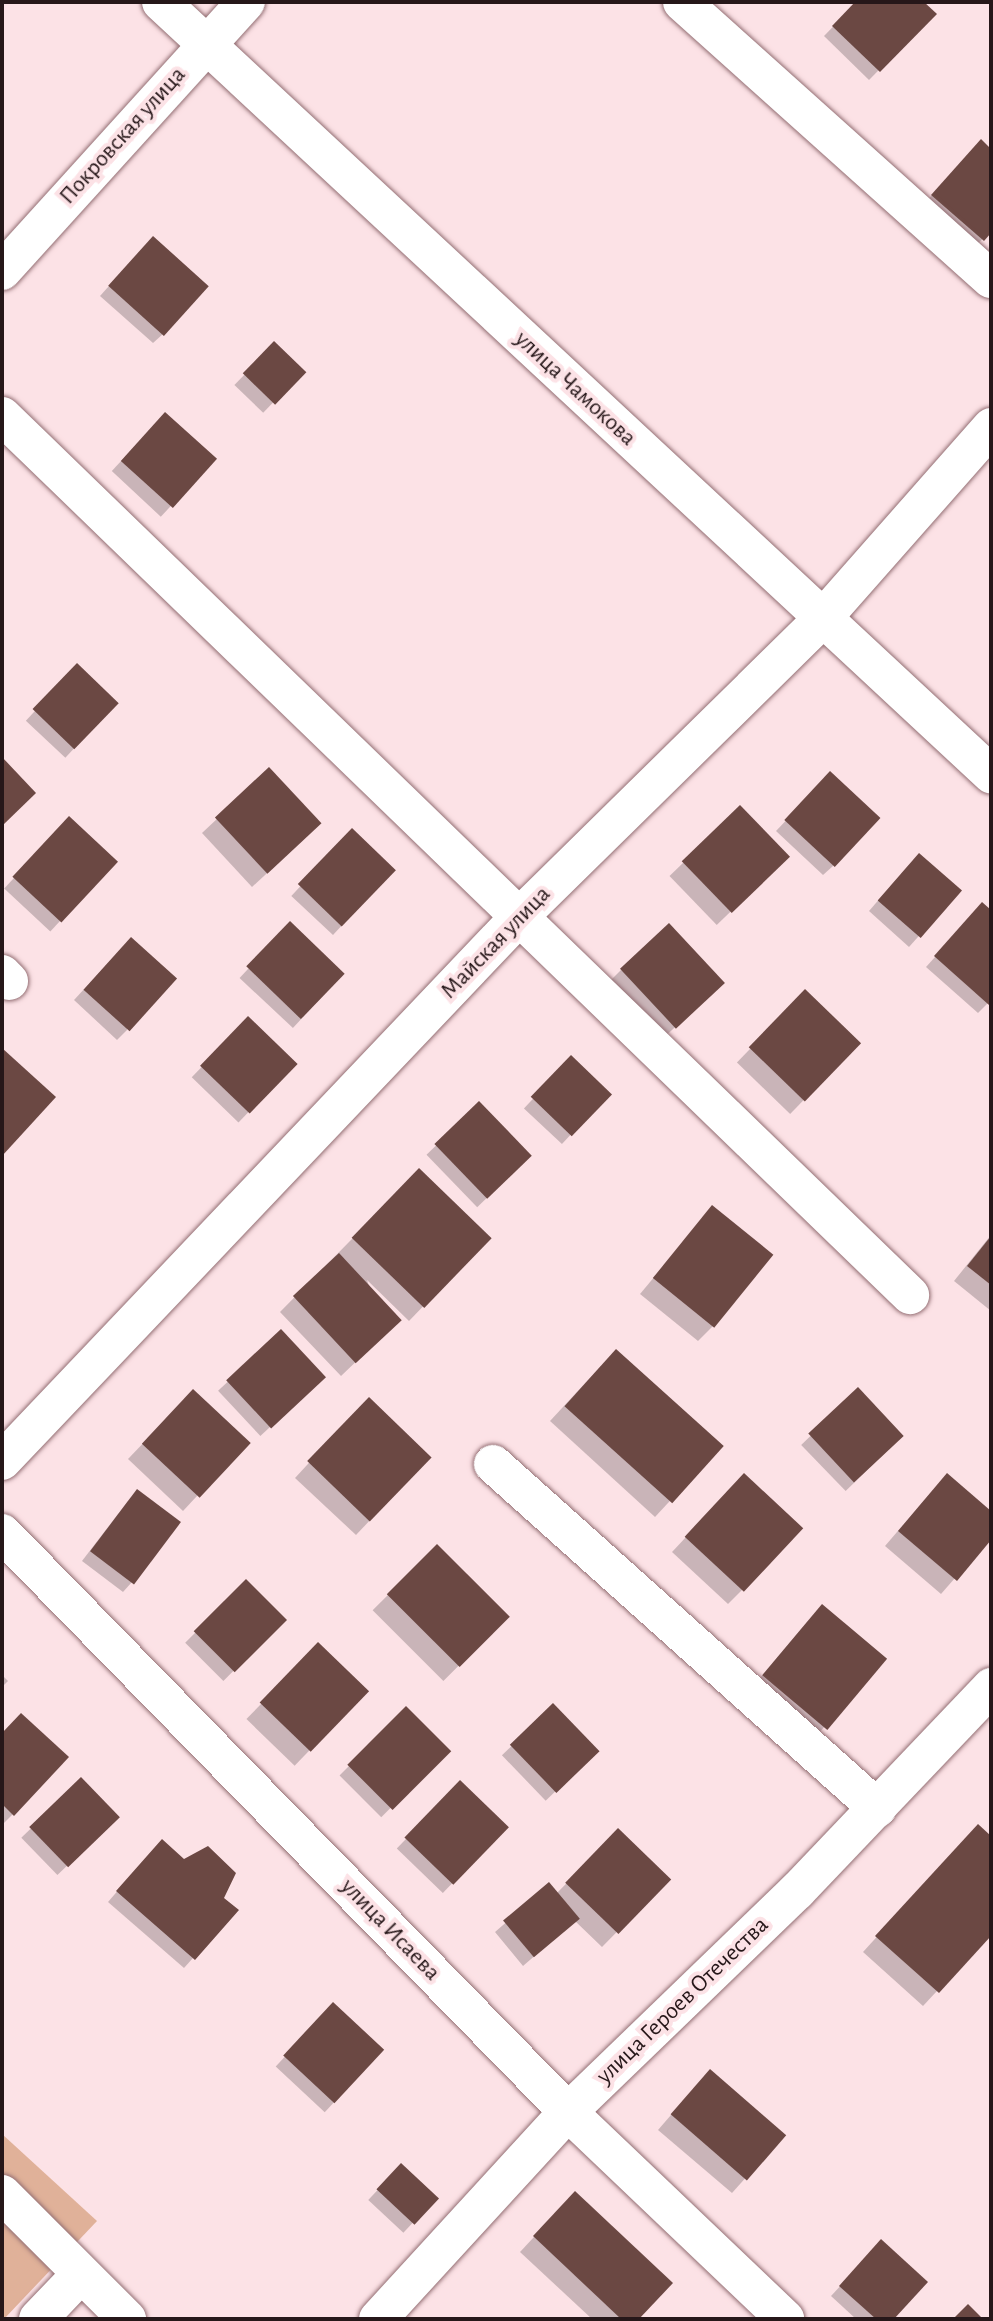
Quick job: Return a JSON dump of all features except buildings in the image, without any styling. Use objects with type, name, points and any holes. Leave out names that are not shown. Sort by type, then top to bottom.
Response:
[{"type":"street","name":"улица Чамокова","points":[[161,2],[991,774]]},
{"type":"street","name":"Покровская улица","points":[[2,271],[246,2]]},
{"type":"street","points":[[682,2],[991,279]]},
{"type":"street","points":[[2,416],[910,1295]]},
{"type":"street","name":"Майская улица","points":[[2,1461],[520,916],[822,619],[991,427]]},
{"type":"street","points":[[493,1464],[877,1808]]},
{"type":"street","name":"улица Исаева","points":[[2,1533],[568,2112],[785,2319]]},
{"type":"street","name":"улица Героев Отечества","points":[[378,2319],[568,2112],[877,1808],[991,1687]]},
{"type":"street","points":[[2,2194],[127,2319]]},
{"type":"street","points":[[38,2319],[80,2275]]},
{"type":"shaded area","points":[[2,2134],[97,2221],[4,2319],[2,2319]]}]
